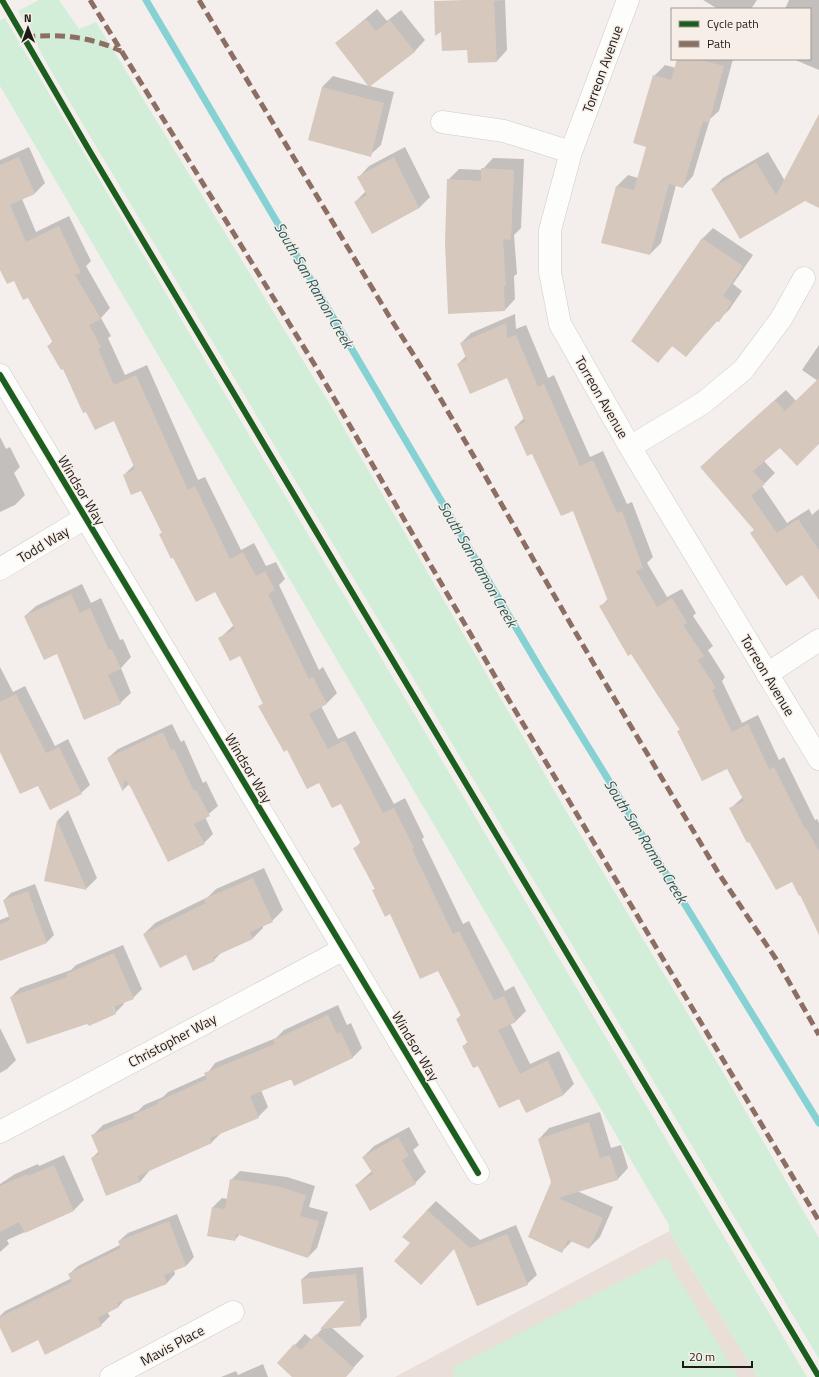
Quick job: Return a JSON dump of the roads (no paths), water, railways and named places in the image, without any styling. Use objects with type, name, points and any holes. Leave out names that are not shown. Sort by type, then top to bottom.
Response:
[{"type":"street","name":"Torreon Avenue","points":[[628,0],[571,152],[550,230],[550,272],[560,324],[630,447],[819,759]]},
{"type":"street","points":[[442,122],[504,131],[571,152]]},
{"type":"street","points":[[630,447],[703,403],[743,370],[782,319],[804,278]]},
{"type":"street","name":"Windsor Way","points":[[0,374],[478,1173]]},
{"type":"street","name":"Todd Way","points":[[0,569],[85,518]]},
{"type":"street","points":[[767,674],[819,640]]},
{"type":"street","name":"Christopher Way","points":[[0,1132],[344,949]]},
{"type":"street","name":"Mavis Place","points":[[111,1377],[233,1312]]},
{"type":"waterway","name":"South San Ramon Creek","points":[[146,0],[541,670],[819,1123]]}]
